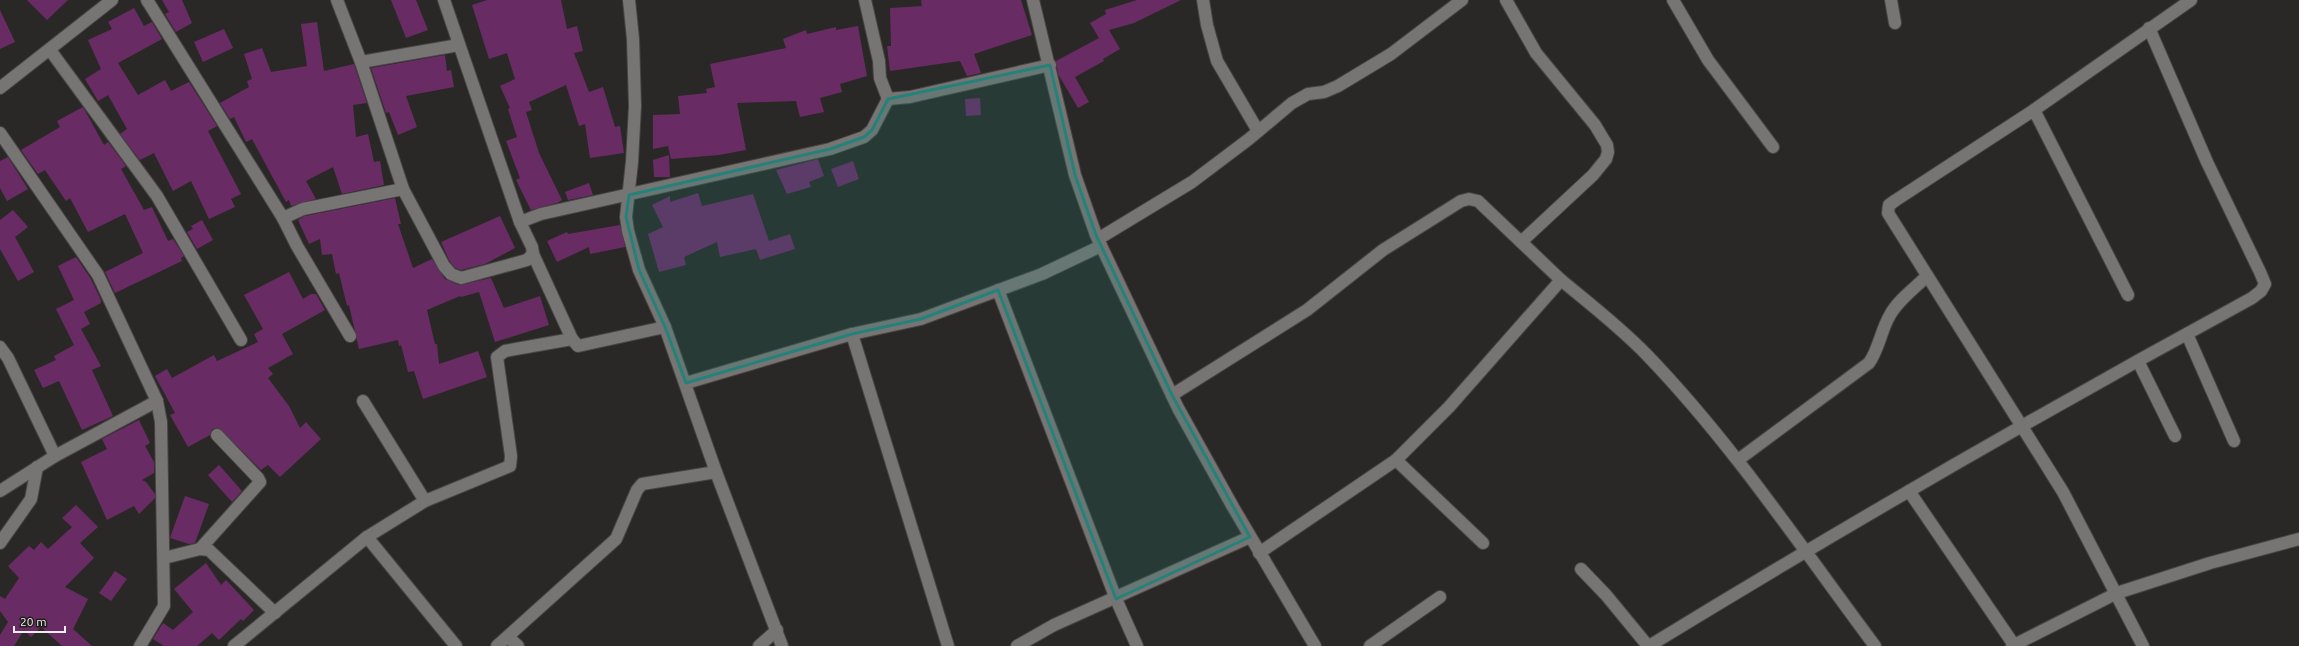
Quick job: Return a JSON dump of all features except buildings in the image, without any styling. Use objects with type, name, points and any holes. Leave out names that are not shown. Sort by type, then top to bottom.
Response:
[{"type":"street","points":[[0,88],[112,0]]},
{"type":"street","points":[[147,0],[283,218],[296,246],[350,336]]},
{"type":"street","points":[[338,0],[361,62],[403,190],[444,266],[451,274],[461,278],[527,260],[533,254]]},
{"type":"street","points":[[444,0],[520,222],[572,339],[578,346],[665,327]]},
{"type":"street","points":[[629,0],[633,39],[635,106],[629,195],[626,217],[630,239],[639,270],[665,327],[686,383],[716,472],[782,646]]},
{"type":"street","points":[[520,222],[541,214],[830,149],[864,137],[872,130],[888,99],[880,78],[879,61],[865,0]]},
{"type":"street","points":[[1033,0],[1050,65],[1075,176],[1100,243],[1172,395],[1259,553],[1315,646]]},
{"type":"street","points":[[1203,0],[1207,25],[1217,61],[1258,131]]},
{"type":"street","points":[[686,383],[852,334],[920,319],[1042,274],[1100,243],[1192,182],[1292,103],[1308,94],[1324,92],[1338,86],[1390,54],[1462,0]]},
{"type":"street","points":[[1506,0],[1536,53],[1595,125],[1607,145],[1608,152],[1606,159],[1593,175],[1522,242]]},
{"type":"street","points":[[1673,0],[1708,60],[1773,147]]},
{"type":"street","points":[[1891,0],[1896,23]]},
{"type":"street","points":[[2143,646],[2117,593],[2063,492],[1888,213],[1889,205],[2034,110],[2148,28],[2191,0]]},
{"type":"street","points":[[1581,569],[1606,595],[1648,646],[1804,551],[2021,426],[2252,298],[2261,291],[2265,284],[2207,162],[2148,28]]},
{"type":"street","points":[[361,62],[459,45]]},
{"type":"street","points":[[50,50],[157,196],[241,340]]},
{"type":"street","points":[[888,99],[910,97],[1050,65]]},
{"type":"street","points":[[2034,110],[2128,295]]},
{"type":"street","points":[[0,133],[98,274],[157,402],[161,422],[164,606],[140,646]]},
{"type":"street","points":[[283,218],[303,209],[403,190]]},
{"type":"street","points":[[1172,395],[1307,310],[1383,250],[1461,201],[1469,199],[1478,201],[1562,280],[1646,354],[1738,460],[1875,646]]},
{"type":"street","points":[[1738,460],[1868,363],[1874,355],[1883,328],[1891,312],[1927,276]]},
{"type":"street","points":[[1259,553],[1396,460],[1448,407],[1562,280]]},
{"type":"street","points":[[998,290],[1116,598],[1137,646]]},
{"type":"street","points":[[852,334],[948,646]]},
{"type":"street","points":[[2187,334],[2234,441]]},
{"type":"street","points":[[234,646],[367,537],[425,501],[510,466],[511,456],[497,357],[505,351],[572,339]]},
{"type":"street","points":[[0,347],[8,358],[55,456]]},
{"type":"street","points":[[2138,361],[2175,436]]},
{"type":"street","points":[[363,401],[425,501]]},
{"type":"street","points":[[0,491],[55,456],[157,402]]},
{"type":"street","points":[[200,549],[260,482],[258,478],[217,435]]},
{"type":"street","points":[[1396,460],[1483,544]]},
{"type":"street","points":[[0,543],[31,499],[37,467]]},
{"type":"street","points":[[497,646],[616,539],[637,490],[642,484],[716,472]]},
{"type":"street","points":[[1909,491],[2013,646],[2117,593],[2210,563],[2299,539]]},
{"type":"street","points":[[367,537],[456,646]]},
{"type":"street","points":[[1017,646],[1054,625],[1250,537]]},
{"type":"street","points":[[164,558],[200,549],[209,550],[275,613]]},
{"type":"street","points":[[1370,646],[1440,597]]},
{"type":"street","points":[[759,646],[777,630]]},
{"type":"street","points":[[508,637],[518,646]]},
{"type":"highlighted area","points":[[1050,65],[1075,175],[1096,235],[1172,395],[1250,537],[1116,599],[998,290],[921,319],[852,334],[686,383],[665,327],[639,270],[626,217],[629,195],[830,149],[864,137],[872,130],[888,99]]}]
